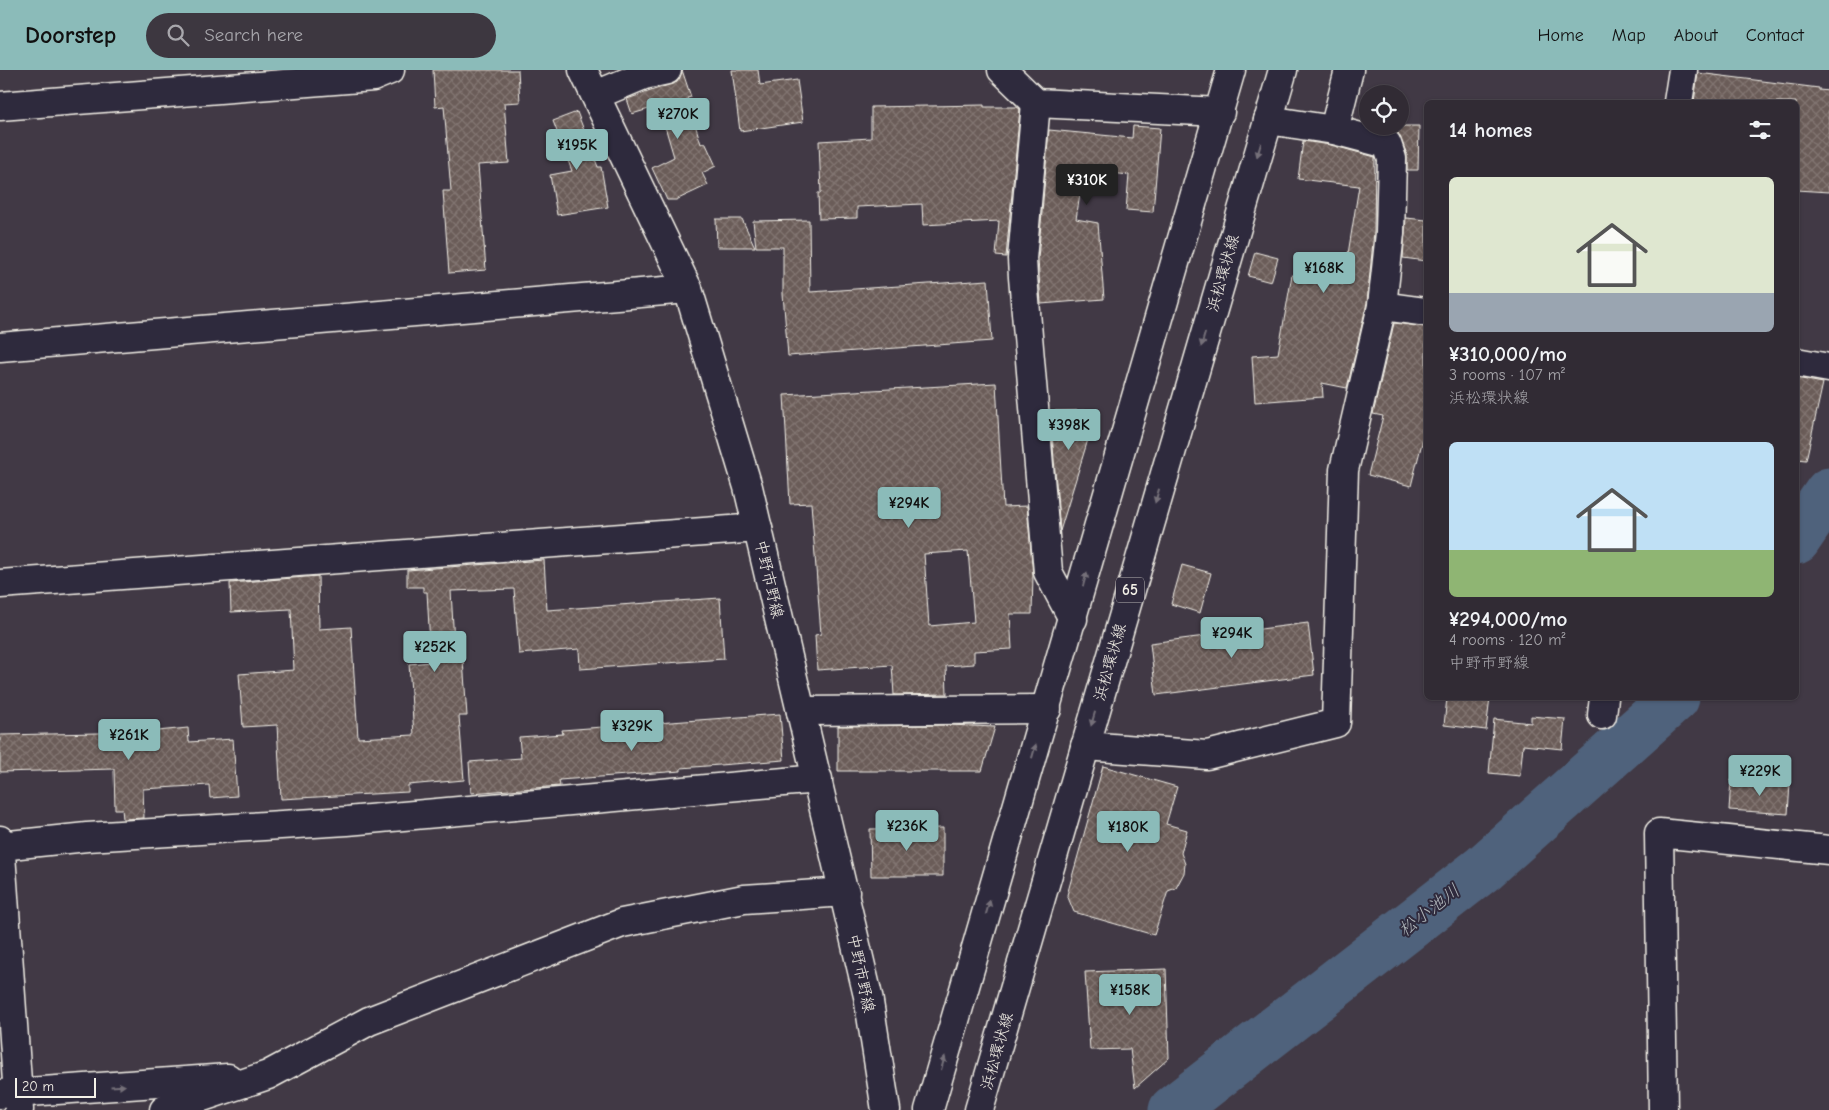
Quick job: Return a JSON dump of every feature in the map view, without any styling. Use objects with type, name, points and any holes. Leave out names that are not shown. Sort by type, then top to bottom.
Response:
[{"type":"street","points":[[0,106],[373,77],[390,70]]},
{"type":"street","name":"中野市野線","points":[[583,70],[688,289],[748,487],[845,892],[868,996],[886,1110]]},
{"type":"street","points":[[596,95],[644,75],[667,70]]},
{"type":"street","points":[[1002,70],[1036,103],[1220,112]]},
{"type":"street","points":[[929,1110],[1231,70]]},
{"type":"street","name":"浜松環状線","points":[[979,1110],[1283,70]]},
{"type":"street","points":[[1334,130],[1349,70]]},
{"type":"street","points":[[1678,100],[1683,70]]},
{"type":"street","points":[[1036,103],[1022,259],[1023,277],[1048,572],[1073,619]]},
{"type":"street","points":[[1085,746],[1207,755],[1336,723],[1344,470],[1382,306],[1390,232],[1392,159],[1387,144],[1334,130],[1268,120]]},
{"type":"street","points":[[0,347],[688,289]]},
{"type":"street","points":[[1382,306],[1424,312]]},
{"type":"street","points":[[1799,363],[1829,368]]},
{"type":"street","points":[[0,584],[758,528]]},
{"type":"street","points":[[802,711],[1047,709]]},
{"type":"street","points":[[268,1075],[12,1099],[0,844],[347,821],[818,779]]},
{"type":"street","points":[[1663,1110],[1659,834],[1829,850]]},
{"type":"street","points":[[164,1110],[268,1075],[369,1021],[622,923],[744,899],[845,892]]},
{"type":"building","points":[[433,70],[518,70],[520,102],[504,103],[509,163],[478,165],[486,270],[449,273],[443,191],[451,191],[444,106],[435,107]]},
{"type":"building","points":[[682,70],[691,97],[687,98],[701,144],[705,142],[716,166],[702,173],[708,185],[676,200],[667,200],[652,168],[674,157],[659,106],[632,114],[627,99],[677,82]]},
{"type":"building","points":[[732,70],[758,70],[760,85],[797,80],[803,122],[740,131]]},
{"type":"building","points":[[1698,73],[1819,88],[1819,90],[1829,91],[1829,192],[1799,190],[1799,100],[1694,100]]},
{"type":"building","points":[[984,105],[984,107],[1017,107],[1020,109],[1006,257],[996,256],[999,221],[923,225],[922,204],[857,207],[857,218],[819,219],[818,193],[821,193],[819,141],[871,138],[871,107]]},
{"type":"building","points":[[577,112],[598,167],[601,167],[608,207],[557,215],[550,175],[572,171],[553,121]]},
{"type":"building","points":[[1133,126],[1160,128],[1153,212],[1126,210],[1129,175],[1084,170],[1076,219],[1098,223],[1104,299],[1041,304],[1038,259],[1049,130],[1132,138]]},
{"type":"building","points":[[1409,126],[1419,126],[1418,170],[1407,170],[1407,154],[1399,135],[1409,135]]},
{"type":"building","points":[[1303,141],[1331,145],[1375,157],[1374,232],[1367,303],[1347,388],[1322,383],[1323,397],[1255,402],[1252,356],[1278,354],[1292,275],[1343,285],[1359,186],[1298,179]]},
{"type":"building","points":[[1406,218],[1424,220],[1424,261],[1403,258]]},
{"type":"building","points":[[716,219],[742,219],[755,247],[717,247]]},
{"type":"building","points":[[809,220],[810,292],[988,280],[992,341],[788,356],[783,294],[783,247],[756,247],[753,221]]},
{"type":"building","points":[[1255,252],[1278,258],[1271,282],[1248,276]]},
{"type":"building","points":[[1394,323],[1424,327],[1424,435],[1411,486],[1368,475],[1383,416],[1373,414]]},
{"type":"building","points":[[1799,379],[1823,383],[1806,460],[1799,459]]},
{"type":"building","points":[[996,383],[1003,507],[1027,506],[1033,575],[1032,614],[1010,614],[1012,649],[974,651],[974,664],[946,666],[947,694],[894,695],[892,665],[817,670],[815,635],[821,634],[811,503],[790,504],[784,395]],"holes":[[[968,551],[974,622],[929,626],[924,554]]]},
{"type":"building","points":[[1097,410],[1060,531],[1050,411]]},
{"type":"building","points":[[544,560],[547,610],[720,598],[724,659],[580,669],[579,649],[519,654],[514,589],[451,591],[455,660],[463,660],[467,716],[459,716],[464,780],[408,785],[408,792],[281,799],[277,725],[243,727],[239,674],[294,670],[291,609],[231,612],[230,583],[318,576],[319,629],[351,627],[358,738],[414,735],[409,664],[431,662],[427,592],[423,592],[423,587],[407,587],[407,570]]},
{"type":"building","points":[[1182,565],[1211,573],[1200,613],[1171,604]]},
{"type":"building","points":[[1308,623],[1314,675],[1156,695],[1150,643]]},
{"type":"building","points":[[1447,700],[1490,700],[1486,730],[1444,725]]},
{"type":"building","points":[[780,714],[784,760],[681,768],[681,771],[559,780],[560,786],[471,793],[469,762],[521,758],[519,737],[563,734],[562,730]]},
{"type":"building","points":[[1531,716],[1565,719],[1562,749],[1523,745],[1520,776],[1489,773],[1494,719],[1531,723]]},
{"type":"building","points":[[949,725],[995,727],[982,771],[838,771],[838,726]]},
{"type":"building","points":[[188,728],[189,742],[233,739],[237,796],[210,798],[209,785],[143,789],[144,818],[123,819],[122,809],[115,809],[114,769],[0,772],[0,735],[147,732]]},
{"type":"building","points":[[1103,766],[1177,787],[1166,824],[1187,830],[1181,853],[1185,864],[1184,873],[1176,888],[1168,891],[1154,935],[1074,912],[1067,895]]},
{"type":"building","points":[[1731,780],[1790,783],[1788,814],[1729,810]]},
{"type":"building","points":[[943,828],[943,876],[871,876],[870,829]]},
{"type":"building","points":[[1166,969],[1169,1058],[1135,1088],[1130,1049],[1090,1050],[1085,972]]},
{"type":"waterway","name":"松小池川","points":[[1799,536],[1829,492]]},
{"type":"waterway","name":"松小池川","points":[[1173,1110],[1484,868],[1673,700]]}]
